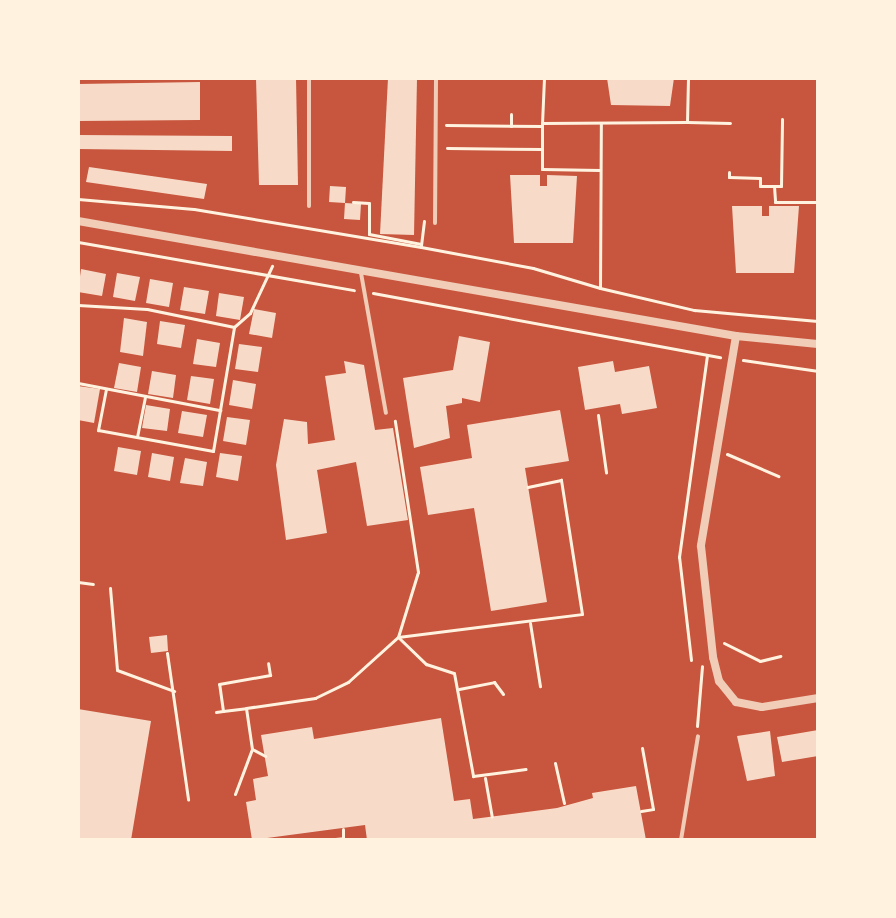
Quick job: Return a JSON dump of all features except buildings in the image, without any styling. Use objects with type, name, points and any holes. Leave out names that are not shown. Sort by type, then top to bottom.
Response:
[{"type":"street","points":[[78,221],[736,336],[818,344]]},
{"type":"street","points":[[736,336],[700,567],[713,657],[719,681],[736,702],[762,707],[818,698]]},
{"type":"lane","points":[[309,78],[309,206]]},
{"type":"lane","points":[[435,223],[436,78]]},
{"type":"lane","points":[[361,270],[386,413]]},
{"type":"lane","points":[[681,840],[697,736]]},
{"type":"path","points":[[544,78],[542,169],[600,170]]},
{"type":"path","points":[[687,122],[688,78]]},
{"type":"path","points":[[511,114],[511,126]]},
{"type":"path","points":[[729,172],[729,177],[760,178],[760,186],[781,186],[782,119]]},
{"type":"path","points":[[436,125],[730,123]]},
{"type":"path","points":[[600,288],[601,124]]},
{"type":"path","points":[[436,148],[542,149]]},
{"type":"path","points":[[774,186],[775,202],[818,202]]},
{"type":"path","points":[[78,199],[194,209],[421,246],[533,268],[600,288],[694,310],[818,321]]},
{"type":"path","points":[[353,202],[369,203],[369,234],[421,246]]},
{"type":"path","points":[[421,246],[422,221],[435,223]]},
{"type":"path","points":[[78,242],[707,355],[818,371]]},
{"type":"path","points":[[106,388],[98,430],[213,451],[234,327],[250,313],[277,255]]},
{"type":"path","points":[[78,305],[147,309],[234,327]]},
{"type":"path","points":[[691,660],[679,557],[707,355]]},
{"type":"path","points":[[78,383],[220,410]]},
{"type":"path","points":[[137,437],[145,397]]},
{"type":"path","points":[[216,712],[315,698],[348,682],[398,637],[418,572],[393,412],[386,413]]},
{"type":"path","points":[[598,415],[606,472]]},
{"type":"path","points":[[717,449],[778,476]]},
{"type":"path","points":[[398,637],[489,623],[530,623],[582,614],[561,480],[528,487]]},
{"type":"path","points":[[78,582],[93,584]]},
{"type":"path","points":[[110,588],[117,670],[174,691]]},
{"type":"path","points":[[530,623],[540,686]]},
{"type":"path","points":[[710,636],[760,661],[780,656]]},
{"type":"path","points":[[398,637],[426,664],[454,673],[473,776],[485,778],[526,769]]},
{"type":"path","points":[[167,653],[188,799]]},
{"type":"path","points":[[697,736],[702,658]]},
{"type":"path","points":[[223,711],[219,684],[270,675],[268,663]]},
{"type":"path","points":[[459,689],[494,682],[503,694]]},
{"type":"path","points":[[235,794],[252,749],[246,708]]},
{"type":"path","points":[[641,811],[653,809],[642,748]]},
{"type":"path","points":[[252,749],[265,756]]},
{"type":"path","points":[[555,763],[564,803]]},
{"type":"path","points":[[485,778],[492,816]]},
{"type":"path","points":[[325,840],[343,838],[343,829]]}]
